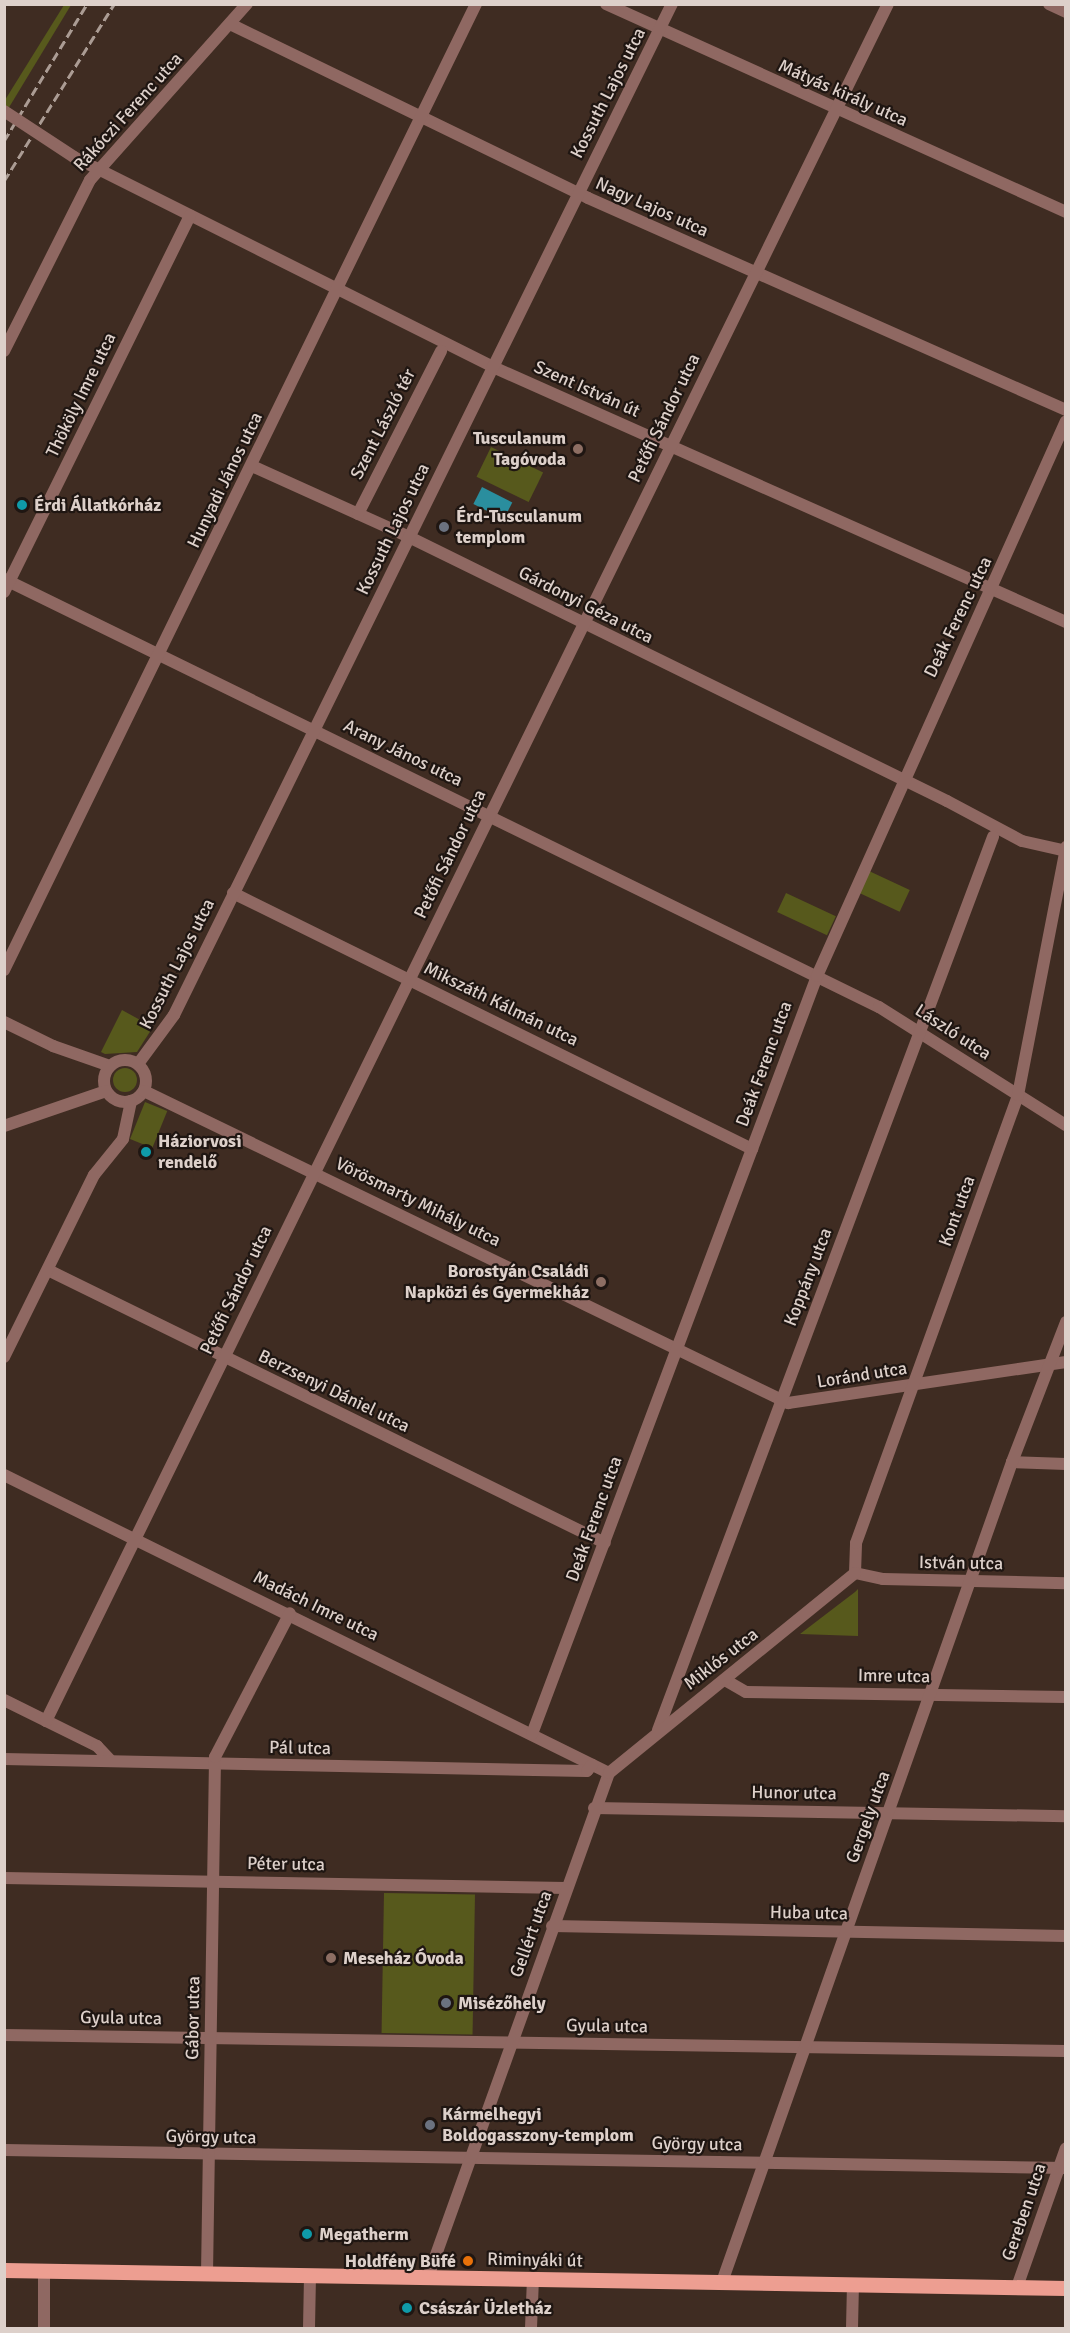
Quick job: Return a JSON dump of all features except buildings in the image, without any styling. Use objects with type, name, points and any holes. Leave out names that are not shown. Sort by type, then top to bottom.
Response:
[{"type":"main road","name":"Riminyáki út","points":[[4,2270],[1065,2288]]},
{"type":"street","name":"Rákóczi Ferenc utca","points":[[4,351],[79,196],[247,4]]},
{"type":"street","name":"Hunyadi János utca","points":[[4,969],[161,654],[476,4]]},
{"type":"street","name":"Mátyás király utca","points":[[606,4],[659,30],[1065,212]]},
{"type":"street","name":"Kossuth Lajos utca","points":[[138,1064],[170,1022],[672,4]]},
{"type":"street","name":"Petőfi Sándor utca","points":[[46,1721],[888,4]]},
{"type":"street","points":[[1049,4],[1065,12]]},
{"type":"street","name":"Nagy Lajos utca","points":[[230,24],[577,193],[1065,410]]},
{"type":"street","name":"Szent István út","points":[[4,111],[74,157],[493,367],[1065,622]]},
{"type":"street","name":"Thököly Imre utca","points":[[6,584],[190,215]]},
{"type":"street","name":"Szent László tér","points":[[358,514],[441,351]]},
{"type":"street","name":"Deák Ferenc utca","points":[[532,1734],[817,976],[902,780],[1065,422]]},
{"type":"street","name":"Gárdonyi Géza utca","points":[[252,466],[409,537],[1022,841]]},
{"type":"street","name":"Arany János utca","points":[[6,584],[161,654],[817,976]]},
{"type":"street","points":[[985,822],[993,837],[1065,849]]},
{"type":"street","name":"Koppány utca","points":[[658,1730],[993,837]]},
{"type":"street","name":"Kont utca","points":[[855,1573],[856,1543],[1018,1095],[1065,849]]},
{"type":"street","name":"Mikszáth Kálmán utca","points":[[233,893],[752,1149]]},
{"type":"street","name":"László utca","points":[[817,976],[879,1007],[1065,1125]]},
{"type":"street","points":[[4,1022],[53,1046],[110,1066],[127,1060],[138,1064],[146,1076],[144,1091],[130,1101],[117,1101],[106,1091],[104,1078],[110,1066]]},
{"type":"street","points":[[4,1126],[106,1091]]},
{"type":"street","name":"Vörösmarty Mihály utca","points":[[144,1091],[315,1171],[676,1348]]},
{"type":"street","points":[[4,1357],[94,1174],[123,1139],[129,1122],[130,1101]]},
{"type":"street","name":"Berzsenyi Dániel utca","points":[[48,1270],[605,1543]]},
{"type":"street","name":"Gergely utca","points":[[722,2282],[1012,1462],[1065,1322]]},
{"type":"street","name":"Loránd utca","points":[[676,1348],[780,1400],[792,1403],[1065,1362]]},
{"type":"street","points":[[1012,1462],[1065,1464]]},
{"type":"street","name":"Madách Imre utca","points":[[4,1475],[290,1613],[609,1773]]},
{"type":"street","name":"István utca","points":[[855,1573],[883,1579],[1065,1582]]},
{"type":"street","name":"Miklós utca","points":[[609,1773],[658,1730],[725,1680],[855,1573]]},
{"type":"street","points":[[214,1764],[216,1752],[290,1613]]},
{"type":"street","name":"Imre utca","points":[[725,1680],[746,1692],[1065,1697]]},
{"type":"street","points":[[4,1700],[97,1746],[109,1759]]},
{"type":"street","name":"Pál utca","points":[[4,1759],[109,1759],[214,1764],[587,1771],[592,1765]]},
{"type":"street","name":"Gábor utca","points":[[207,2274],[214,1764]]},
{"type":"street","name":"Gellért utca","points":[[428,2277],[594,1808],[609,1773]]},
{"type":"street","name":"Hunor utca","points":[[594,1808],[1065,1816]]},
{"type":"street","name":"Péter utca","points":[[4,1878],[566,1888]]},
{"type":"street","name":"Huba utca","points":[[552,1926],[1065,1936]]},
{"type":"street","name":"Gyula utca","points":[[4,2035],[1065,2051]]},
{"type":"street","name":"Gereben utca","points":[[1017,2287],[1062,2168],[1065,2148]]},
{"type":"street","name":"György utca","points":[[4,2150],[1062,2168]]},
{"type":"street","points":[[44,2271],[44,2328]]},
{"type":"street","points":[[309,2328],[310,2275]]},
{"type":"street","points":[[531,2328],[532,2279]]},
{"type":"street","points":[[852,2328],[853,2284]]},
{"type":"shaded area","points":[[64,5],[71,5],[5,114],[5,100]]},
{"type":"shaded area","points":[[491,447],[543,472],[529,502],[477,477]]},
{"type":"shaded area","points":[[869,871],[910,890],[900,912],[859,893]]},
{"type":"shaded area","points":[[786,893],[836,916],[827,935],[777,912]]},
{"type":"shaded area","points":[[122,1010],[153,1027],[137,1052],[105,1054],[101,1052]]},
{"type":"shaded area","points":[[125,1068],[134,1071],[137,1080],[134,1089],[125,1092],[116,1089],[113,1080],[116,1071]]},
{"type":"shaded area","points":[[145,1102],[167,1111],[152,1148],[130,1139]]},
{"type":"shaded area","points":[[858,1589],[858,1636],[800,1634],[855,1592]]},
{"type":"shaded area","points":[[384,1893],[475,1895],[473,2035],[382,2033]]},
{"type":"water","points":[[482,487],[512,502],[504,519],[473,504]]},
{"type":"railway","points":[[4,141],[87,4]]},
{"type":"railway","points":[[4,181],[114,4]]},
{"type":"place","name":"Tusculanum Tagóvoda","points":[[578,449]]},
{"type":"place","name":"Érdi Állatkórház","points":[[22,505]]},
{"type":"place","name":"Érd-Tusculanum templom","points":[[444,527]]},
{"type":"place","name":"Háziorvosi rendelő","points":[[146,1152]]},
{"type":"place","name":"Borostyán Családi Napközi és Gyermekház","points":[[601,1282]]},
{"type":"place","name":"Meseház Óvoda","points":[[331,1958]]},
{"type":"place","name":"Misézőhely","points":[[446,2003]]},
{"type":"place","name":"Kármelhegyi Boldogasszony-templom","points":[[430,2125]]},
{"type":"place","name":"Megatherm","points":[[307,2234]]},
{"type":"place","name":"Holdfény Büfé","points":[[468,2261]]},
{"type":"place","name":"Császár Üzletház","points":[[407,2308]]}]
